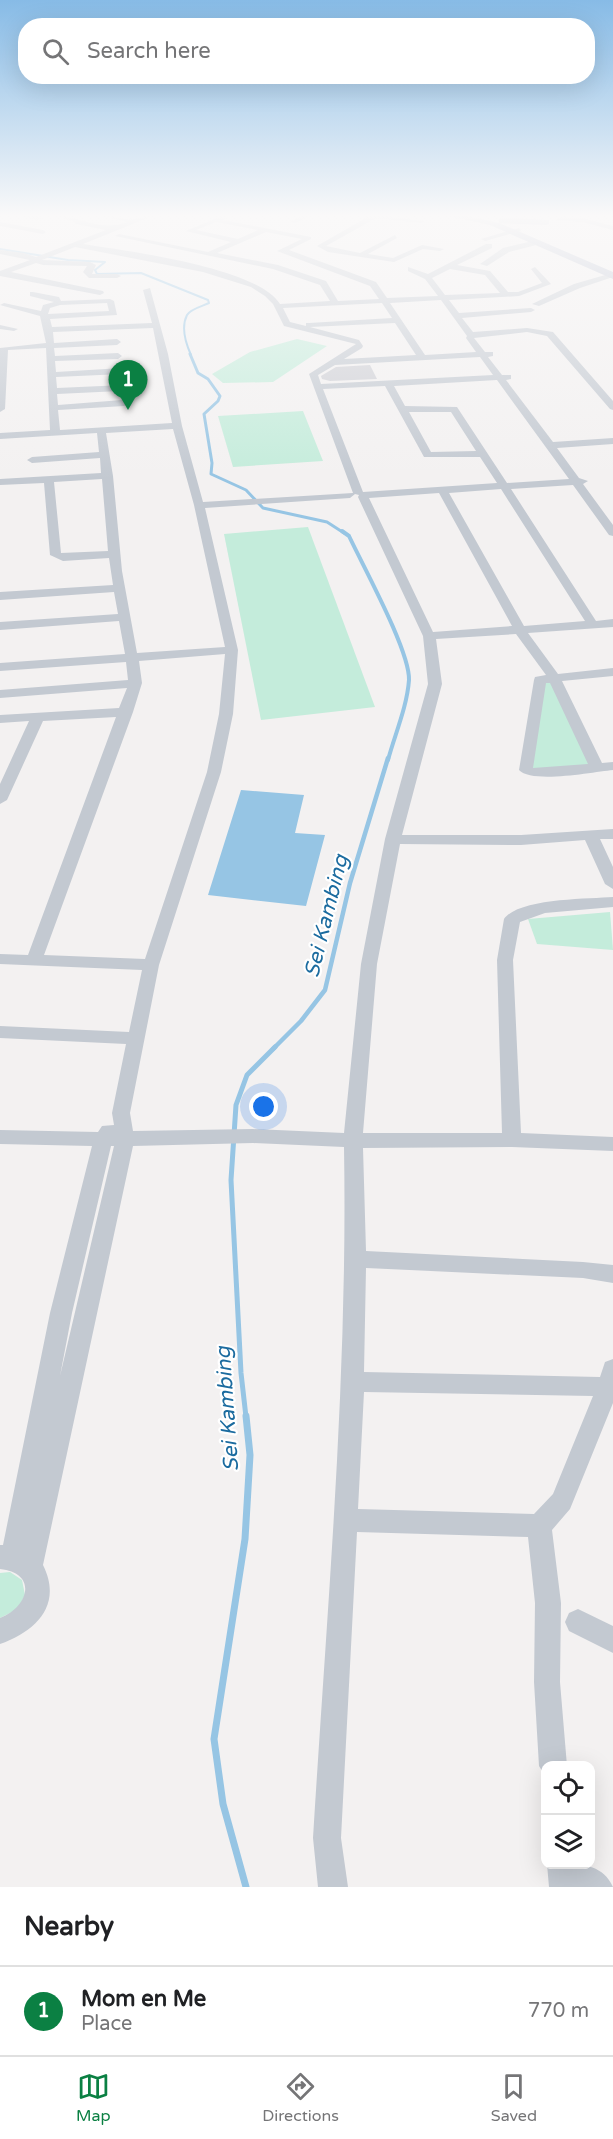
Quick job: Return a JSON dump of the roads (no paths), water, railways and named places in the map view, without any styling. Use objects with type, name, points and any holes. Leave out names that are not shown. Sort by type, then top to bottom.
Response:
[{"type":"street","points":[[55,433],[49,330],[45,316],[46,307],[59,303]]},
{"type":"street","points":[[4,305],[45,316],[114,313],[111,303]]},
{"type":"street","points":[[9,1559],[61,1313],[121,1113],[151,965],[214,772],[226,714],[232,650],[199,505],[177,426],[164,354],[150,303]]},
{"type":"street","points":[[277,303],[281,315],[291,326],[357,344]]},
{"type":"street","points":[[279,306],[352,303]]},
{"type":"street","points":[[387,303],[422,357]]},
{"type":"street","points":[[447,303],[471,335],[470,338],[505,378],[582,481],[613,533]]},
{"type":"street","points":[[456,315],[533,307],[541,303]]},
{"type":"street","points":[[291,326],[396,320]]},
{"type":"street","points":[[348,323],[357,344],[368,360]]},
{"type":"street","points":[[49,330],[156,325]]},
{"type":"street","points":[[0,327],[14,329]]},
{"type":"street","points":[[471,335],[526,330],[550,334],[613,407]]},
{"type":"street","points":[[0,409],[0,364],[3,349],[49,344],[117,342]]},
{"type":"street","points":[[333,1887],[327,1838],[347,1520],[353,1382],[356,1259],[352,1140],[369,964],[393,839],[435,684],[429,636],[359,495],[313,372],[357,344]]},
{"type":"street","points":[[330,363],[486,354]]},
{"type":"street","points":[[50,359],[117,356]]},
{"type":"street","points":[[52,375],[122,371]]},
{"type":"street","points":[[317,387],[505,378]]},
{"type":"street","points":[[389,385],[428,455],[482,454]]},
{"type":"street","points":[[53,391],[124,388],[127,401],[54,408]]},
{"type":"street","points":[[404,410],[454,409],[592,625]]},
{"type":"street","points":[[0,436],[177,426]]},
{"type":"street","points":[[34,961],[135,683],[114,554],[108,476],[101,431]]},
{"type":"street","points":[[558,448],[613,441]]},
{"type":"street","points":[[558,448],[613,446]]},
{"type":"street","points":[[32,460],[105,455]]},
{"type":"street","points":[[0,482],[108,476]]},
{"type":"street","points":[[49,479],[56,555],[63,558],[114,554]]},
{"type":"street","points":[[199,505],[582,481]]},
{"type":"street","points":[[582,481],[613,516]]},
{"type":"street","points":[[442,490],[520,630],[554,678],[597,768]]},
{"type":"street","points":[[0,596],[119,588]]},
{"type":"street","points":[[0,626],[123,616]]},
{"type":"street","points":[[429,636],[613,623]]},
{"type":"street","points":[[0,667],[232,650]]},
{"type":"street","points":[[613,672],[540,681],[526,770],[536,773],[613,766]]},
{"type":"street","points":[[0,694],[135,683]]},
{"type":"street","points":[[0,719],[126,712]]},
{"type":"street","points":[[0,800],[38,716]]},
{"type":"street","points":[[0,766],[18,764]]},
{"type":"street","points":[[393,839],[467,841],[613,834]]},
{"type":"street","points":[[591,836],[613,884]]},
{"type":"street","points":[[512,1140],[505,960],[512,919],[520,913],[613,902]]},
{"type":"street","points":[[0,959],[151,965]]},
{"type":"street","points":[[0,1032],[135,1038]]},
{"type":"street","points":[[0,1137],[253,1136],[613,1144]]},
{"type":"street","points":[[9,1559],[84,1315],[114,1138]]},
{"type":"street","points":[[356,1259],[583,1270],[613,1274]]},
{"type":"street","points":[[61,1313],[84,1315]]},
{"type":"street","points":[[347,1520],[539,1526],[562,1501],[611,1378],[353,1382]]},
{"type":"street","points":[[539,1526],[548,1603],[547,1682],[553,1761]]},
{"type":"street","points":[[0,1631],[22,1621],[35,1603],[38,1583],[9,1559]]},
{"type":"street","points":[[578,1622],[613,1640]]},
{"type":"street","points":[[562,1872],[598,1887]]},
{"type":"water","points":[[241,790],[304,795],[295,833],[325,835],[306,906],[208,895]]},
{"type":"waterway","name":"Sei Kambing","points":[[191,355],[185,335],[185,320],[194,309],[209,303]]},
{"type":"waterway","name":"Sei Kambing","points":[[190,354],[198,373],[208,379],[220,396],[218,401],[204,414],[212,463],[211,474],[246,490],[263,508],[327,522],[344,533]]},
{"type":"waterway","name":"Sei Kambing","points":[[342,531],[349,536],[374,587],[402,649],[407,667],[409,680],[406,700],[388,760]]},
{"type":"waterway","name":"Sei Kambing","points":[[246,1417],[241,1373],[231,1180],[236,1105],[247,1075],[301,1021],[325,990],[350,883],[388,758]]},
{"type":"waterway","name":"Sei Kambing","points":[[246,1416],[250,1455],[245,1539],[214,1739],[223,1804],[246,1887]]},
{"type":"place","name":"Mom en Me","points":[[128,410]]}]
